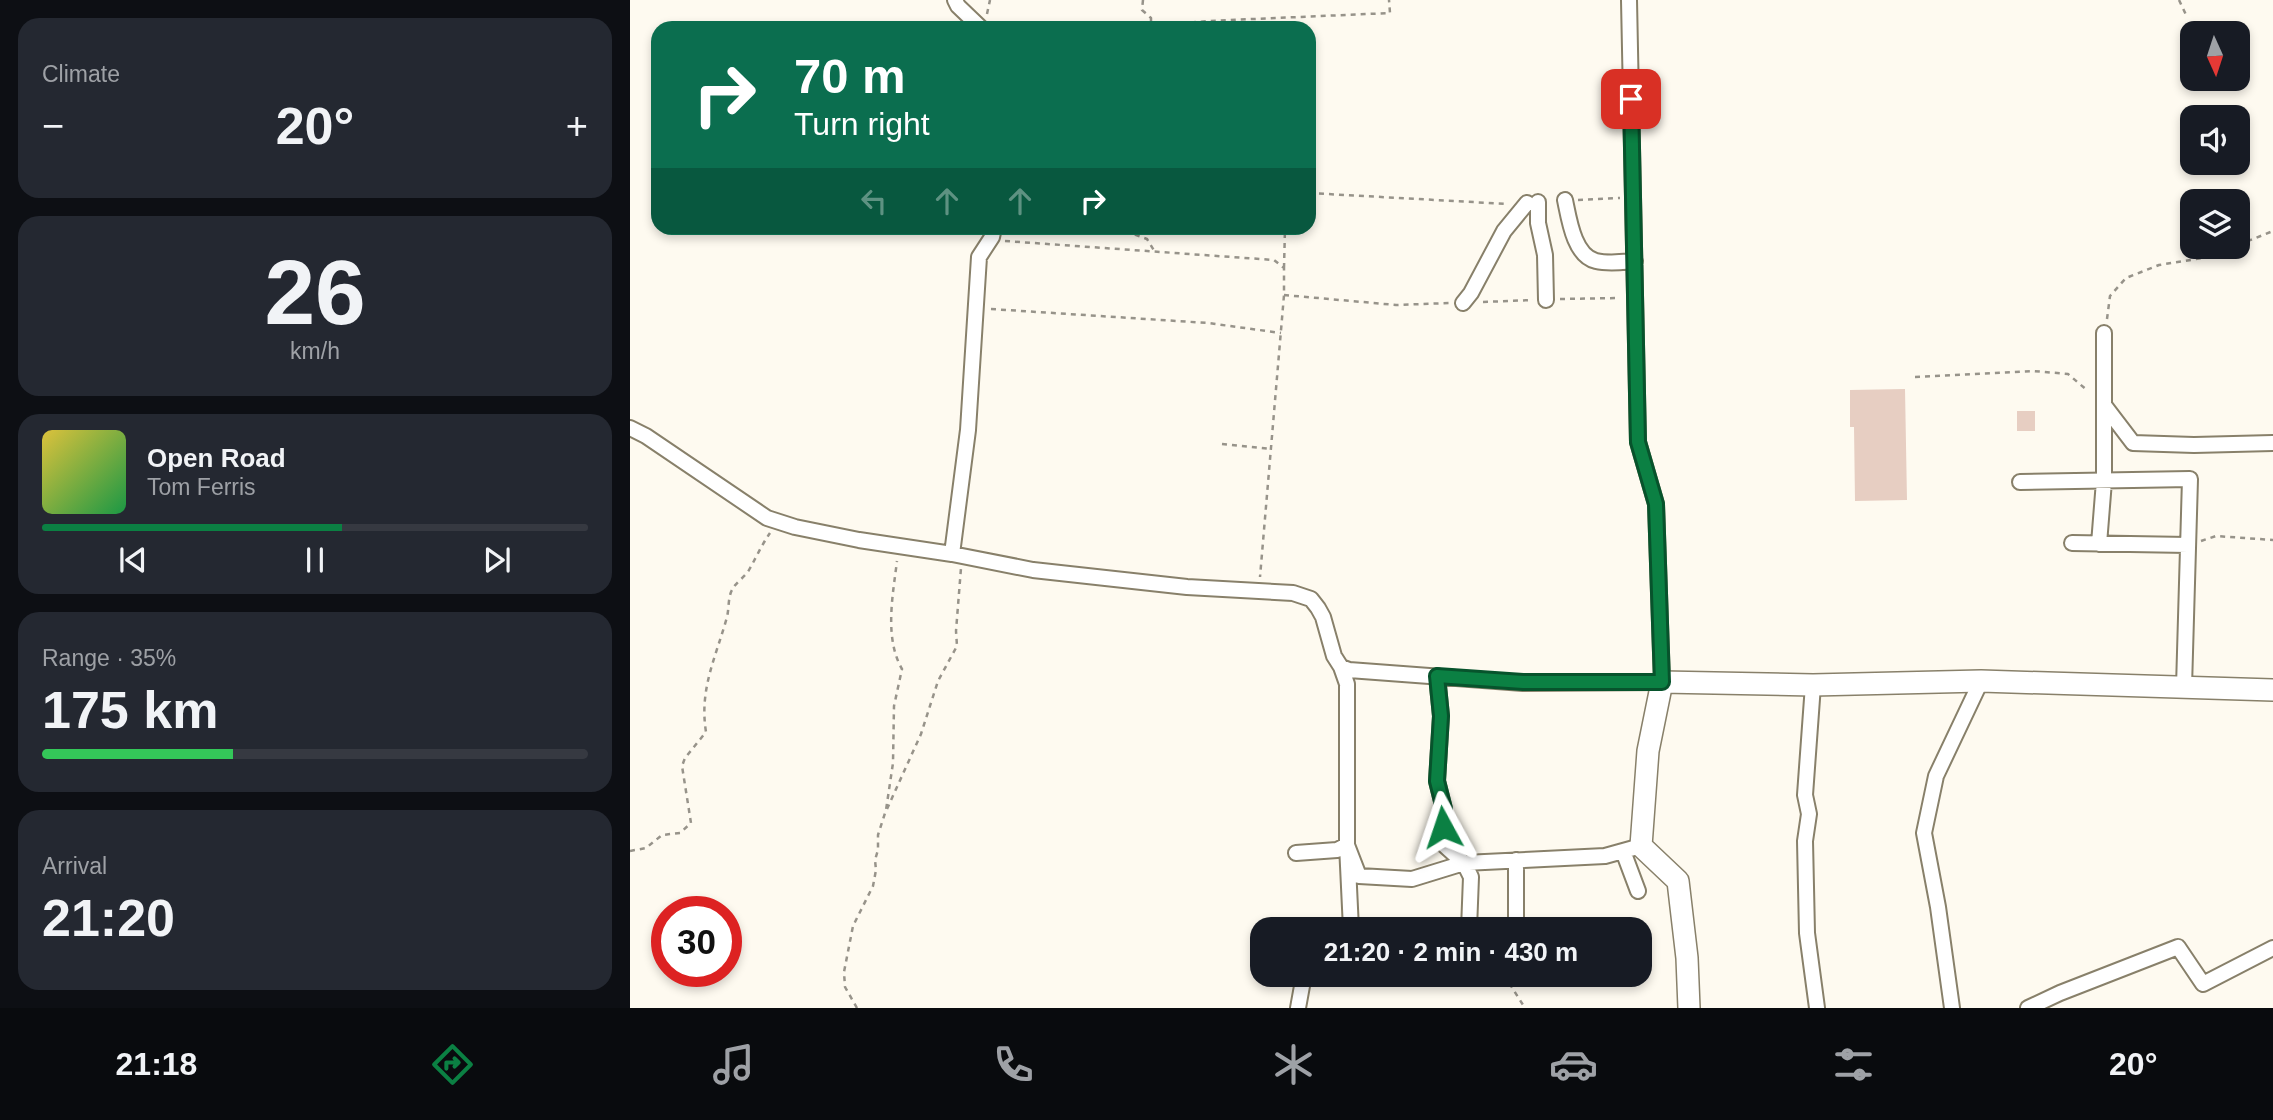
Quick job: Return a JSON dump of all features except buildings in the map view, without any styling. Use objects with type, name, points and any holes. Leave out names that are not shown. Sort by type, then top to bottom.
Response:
[{"type":"street","points":[[955,0],[974,21]]},
{"type":"street","points":[[1629,0],[1638,442],[1656,504],[1662,682],[1632,848],[1638,891]]},
{"type":"street","points":[[1565,200],[1572,230],[1580,248],[1592,261],[1635,261]]},
{"type":"street","points":[[1533,202],[1545,255],[1546,300]]},
{"type":"street","points":[[1462,303],[1471,293],[1504,230],[1533,202]]},
{"type":"street","points":[[952,554],[968,430],[979,257],[991,235]]},
{"type":"street","points":[[2098,544],[2104,481],[2104,332]]},
{"type":"street","points":[[2104,405],[2133,443],[2273,443]]},
{"type":"street","points":[[630,428],[767,518],[778,522],[899,547],[1033,570],[1187,587],[1293,593],[1311,599],[1323,617],[1334,656],[1347,684],[1347,845],[1350,917]]},
{"type":"street","points":[[2020,482],[2190,479],[2184,687]]},
{"type":"street","points":[[2072,543],[2188,545]]},
{"type":"street","points":[[1341,667],[1349,670],[1523,682],[1813,685],[1981,681],[2273,690]]},
{"type":"street","points":[[1437,676],[1441,716],[1437,781],[1444,809],[1443,844],[1464,863],[1471,877],[1469,917]]},
{"type":"street","points":[[1952,1008],[1938,907],[1924,834],[1936,776],[1981,681]]},
{"type":"street","points":[[1813,685],[1805,795],[1809,814],[1805,841],[1807,933],[1817,1008]]},
{"type":"street","points":[[1347,845],[1359,876],[1412,880],[1464,863],[1605,856],[1632,848]]},
{"type":"street","points":[[1296,853],[1337,850],[1347,845]]},
{"type":"street","points":[[1632,848],[1678,881],[1687,958],[1689,1008]]},
{"type":"street","points":[[1516,860],[1516,917]]},
{"type":"street","points":[[2028,1008],[2178,947],[2203,984],[2273,948]]},
{"type":"street","points":[[1298,1008],[1302,987]]},
{"type":"path","points":[[987,0],[988,7]]},
{"type":"path","points":[[1143,0],[1143,9],[1151,21]]},
{"type":"path","points":[[1208,21],[1390,13],[1390,0]]},
{"type":"path","points":[[2179,0],[2187,18]]},
{"type":"path","points":[[1316,194],[1500,205],[1533,202]]},
{"type":"path","points":[[1565,200],[1633,197]]},
{"type":"path","points":[[2250,240],[2273,231]]},
{"type":"path","points":[[998,235],[1008,242],[1274,260],[1284,268]]},
{"type":"path","points":[[1136,235],[1147,239],[1155,252]]},
{"type":"path","points":[[1259,590],[1284,295],[1285,235]]},
{"type":"path","points":[[2104,332],[2110,296],[2126,278],[2159,265],[2196,259]]},
{"type":"path","points":[[975,308],[1208,323],[1281,333]]},
{"type":"path","points":[[1915,377],[2033,370],[2068,374],[2104,405]]},
{"type":"path","points":[[1222,444],[1271,449]]},
{"type":"path","points":[[630,851],[646,848],[662,835],[680,833],[691,823],[682,766],[685,758],[706,732],[702,712],[707,680],[718,651],[732,590],[749,570],[757,551],[778,522]]},
{"type":"path","points":[[2188,545],[2216,536],[2273,540]]},
{"type":"path","points":[[887,810],[893,763],[894,706],[902,669],[897,660],[892,616],[899,547]]},
{"type":"path","points":[[857,1008],[845,987],[844,972],[853,926],[873,886],[878,835],[921,734],[938,681],[957,646],[961,566],[952,554]]},
{"type":"path","points":[[1512,987],[1525,1008]]},
{"type":"route","points":[[1443,827],[1444,809],[1437,781],[1441,716],[1437,676],[1523,682],[1662,682],[1656,504],[1638,442],[1631,99]]}]
